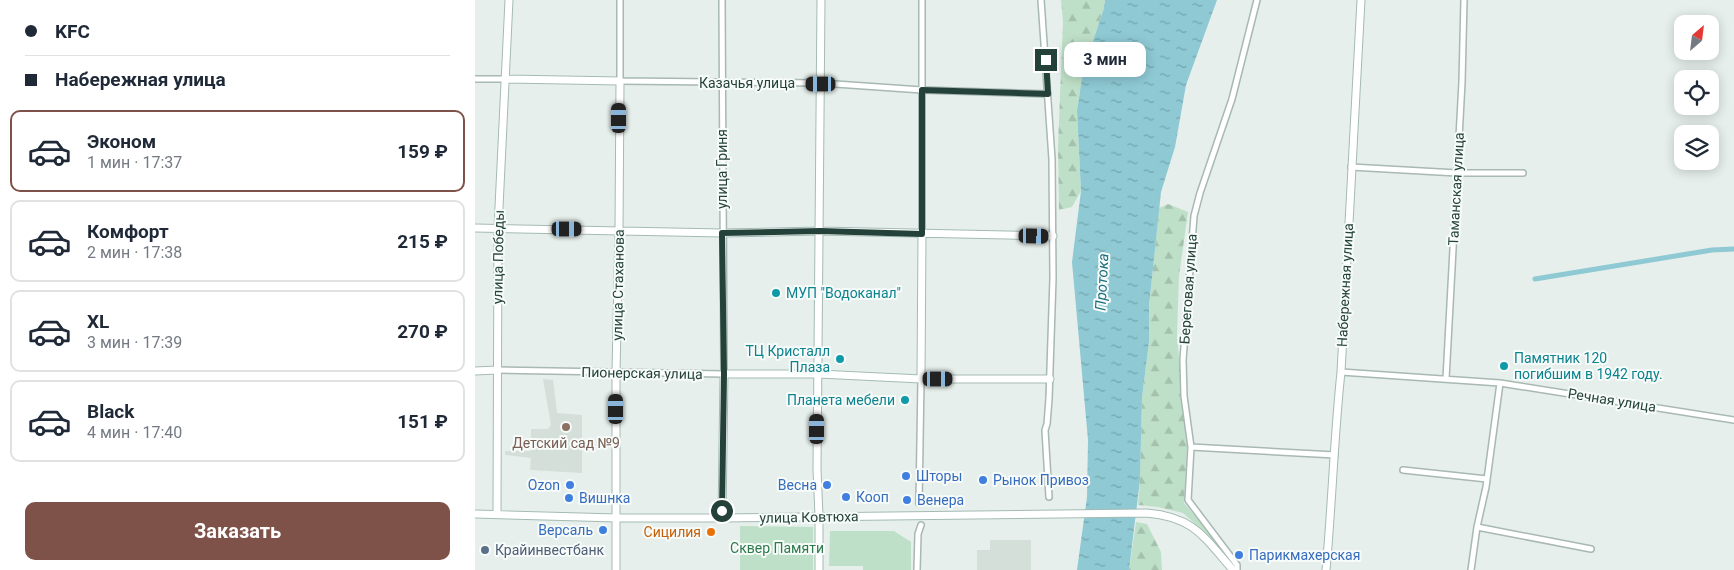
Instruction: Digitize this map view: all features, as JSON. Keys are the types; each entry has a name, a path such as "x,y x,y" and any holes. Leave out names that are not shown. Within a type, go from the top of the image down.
{"street":[{"name":"улица Победы","path":"497,514 498,228 509,0"},
{"name":"улица Стаханова","path":"616,570 620,0"},
{"name":"улица Гриня","path":"721,0 724,374 722,518"},
{"path":"819,570 817,469 821,0"},
{"path":"919,503 923,0"},
{"path":"1041,0 1052,159 1053,278 1050,379 1045,430 1049,497"},
{"name":"Береговая улица","path":"1237,570 1237,565 1188,500 1191,447 1184,396 1183,360 1194,216 1232,99 1257,0"},
{"name":"Набережная улица","path":"1326,570 1335,455 1335,421 1341,372 1361,0"},
{"name":"Таманская улица","path":"1446,379 1462,82 1464,0"},
{"name":"Казачья улица","path":"475,79 821,84 922,90 1048,94"},
{"path":"1351,167 1457,173 1523,173"},
{"path":"475,228 722,233 820,231 1053,236"},
{"name":"Пионерская улица","path":"475,371 819,374 921,379 1050,379"},
{"name":"Речная улица","path":"1341,372 1500,383 1734,420"},
{"path":"1471,570 1477,527 1487,480 1500,383"},
{"path":"1191,447 1335,455"},
{"path":"1403,470 1487,480"},
{"name":"улица Ковтюха","path":"475,514 617,518 722,518 1147,513 1166,515 1187,523 1203,536 1233,570"},
{"path":"917,570 918,534 921,525"},
{"path":"1477,527 1591,549"}],"shaded area":[{"name":"Детский сад №9","path":"543,379 553,380 557,413 582,415 582,473 530,470 531,458 505,455 505,451 531,451 531,429 548,429 551,425"},
{"path":"990,540 1031,540 1031,570 977,570 977,550 990,550"}],"green space":[{"path":"1061,0 1105,0 1083,71 1077,111 1081,191 1072,207 1059,210 1058,146 1063,21"},
{"path":"1168,204 1188,212 1179,276 1177,335 1187,447 1184,503 1214,538 1213,540 1183,513 1158,507 1138,505 1142,397 1149,342 1149,307 1159,208"},
{"path":"1136,522 1147,524 1161,552 1162,570 1129,570"},
{"name":"Сквер Памяти","path":"740,526 813,527 813,570 740,570"},
{"path":"830,531 894,531 911,542 911,570 863,570 863,566 829,566"}],"water":[{"name":"Протока","path":"1105,0 1217,0 1186,85 1175,147 1161,192 1149,306 1149,342 1142,397 1140,480 1129,570 1077,570 1087,497 1088,440 1072,262 1081,191 1077,111 1083,71"}],"waterway":[{"path":"1535,279 1712,250 1734,249"}],"place":[{"name":"МУП \"Водоканал\"","path":"776,293"},
{"name":"ТЦ Кристалл Плаза","path":"840,359"},
{"name":"Памятник 120 погибшим в 1942 году.","path":"1504,366"},
{"name":"Планета мебели","path":"905,400"},
{"name":"Детский сад №9","path":"566,427"},
{"name":"Шторы","path":"906,476"},
{"name":"Рынок Привоз","path":"983,480"},
{"name":"Ozon","path":"570,485"},
{"name":"Весна","path":"827,485"},
{"name":"Кооп","path":"846,497"},
{"name":"Вишнка","path":"569,498"},
{"name":"Венера","path":"907,500"},
{"name":"Версаль","path":"603,530"},
{"name":"Сицилия","path":"711,532"},
{"name":"Крайинвестбанк","path":"485,550"},
{"name":"Парикмахерская","path":"1239,555"}],"route":[{"path":"722,511 724,374 722,233 820,231 922,234 922,90 1048,94 1046,60"}]}
